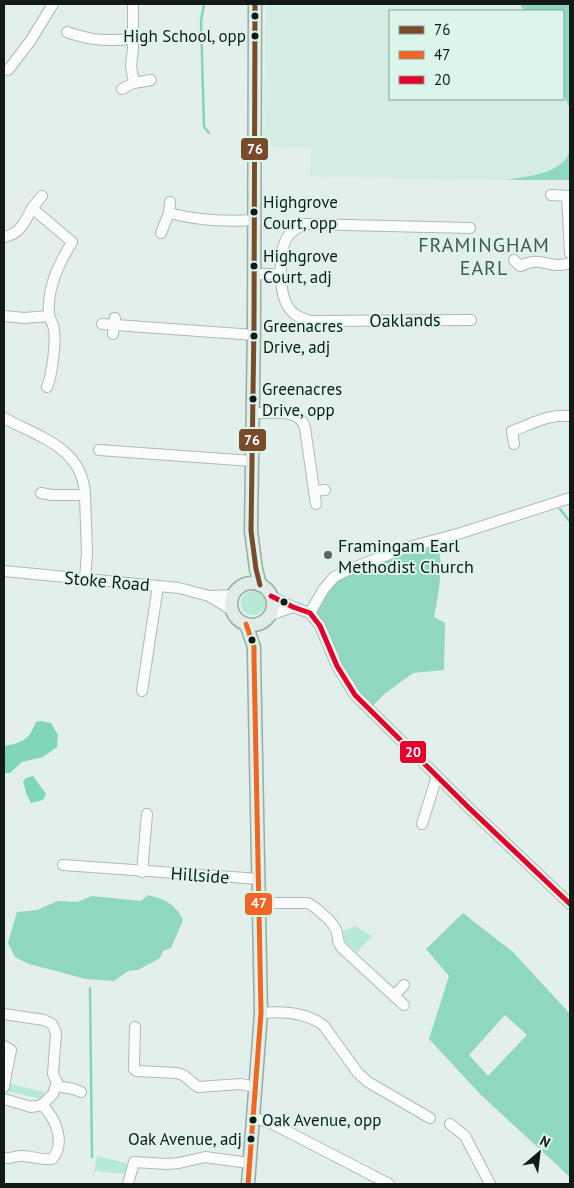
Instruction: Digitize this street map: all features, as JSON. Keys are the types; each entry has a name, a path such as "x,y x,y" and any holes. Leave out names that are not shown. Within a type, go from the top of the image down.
{"main road":[{"path":"255,4 254,335 251,531 260,585"},
{"path":"253,546 246,576 232,602 232,610 238,619 246,624 255,625 265,619"},
{"path":"237,591 254,583 267,589 271,596 273,603 254,647"},
{"path":"246,624 254,647 261,1013 248,1184"}],"street":[{"path":"8,70 31,40 52,4"},
{"path":"133,4 131,66 134,83"},
{"path":"67,32 87,39 107,41 133,39"},
{"path":"122,89 134,83 151,80"},
{"path":"551,195 568,196 570,253"},
{"path":"4,237 18,231 42,196"},
{"path":"32,208 72,242 62,258 52,282 49,316 54,330 51,376 47,387"},
{"path":"161,233 169,208 197,219 254,220"},
{"name":"Oaklands","path":"470,228 305,224 288,235 283,243 281,274 286,303 293,313 300,318 310,321 471,320"},
{"path":"518,266 531,262 557,265 570,263"},
{"path":"254,274 281,274"},
{"path":"4,316 24,318 49,316"},
{"path":"102,324 254,335"},
{"path":"253,413 293,414 303,421 306,428 316,504"},
{"path":"514,444 510,427 531,425 539,419 556,414 570,416"},
{"path":"4,418 61,448 78,466 82,476 85,495 87,553 85,579"},
{"path":"99,450 252,461"},
{"path":"314,491 325,490"},
{"path":"41,493 85,495"},
{"path":"310,613 323,590 334,577 350,569 405,548 461,533 570,498"},
{"name":"Stoke Road","path":"4,571 178,588 209,596 232,610"},
{"path":"142,691 158,586"},
{"name":"Stoke Road","path":"209,596 237,591"},
{"path":"271,596 293,608 310,613 320,626 337,666 355,695 570,904"},
{"path":"265,619 279,611 293,608"},
{"path":"422,824 437,776"},
{"path":"142,872 147,814"},
{"name":"Hillside","path":"63,865 258,879"},
{"path":"259,903 307,903 313,906 334,926 338,944 404,1005"},
{"path":"394,996 404,985"},
{"path":"261,1013 277,1011 320,1022 358,1073 368,1082 430,1118"},
{"path":"4,1014 44,1020 52,1024 56,1033 54,1074 57,1082 53,1094 42,1105 31,1107 4,1099"},
{"path":"135,1027 134,1069 137,1071 177,1073 183,1075 198,1087 241,1084 255,1087"},
{"path":"4,1046 11,1050 5,1069 4,1087"},
{"path":"56,1086 81,1092"},
{"path":"4,1158 21,1156 44,1160 52,1159 58,1153 56,1124 42,1105"},
{"path":"252,1117 270,1123 388,1184"},
{"path":"450,1124 465,1136 490,1184"},
{"path":"128,1184 134,1162 173,1164 205,1157 249,1162"}],"shaded area":[{"path":"266,4 520,4 523,10 389,10 389,100 564,100 564,95 570,109 570,180 310,176 311,148 264,146"},
{"path":"520,4 570,4 570,109 564,95 564,10 523,10"},
{"path":"570,150 570,180 506,180 543,173 552,169 560,165"},
{"path":"438,546 440,553 439,591 434,617 445,623 444,670 413,673 383,695 372,707 349,679 315,615 332,585 342,576 411,552"},
{"path":"253,591 262,594 265,603 262,612 253,615 244,612 241,603 244,594"},
{"path":"36,722 51,723 58,735 57,747 43,757 22,762 10,773 5,773 4,746 16,744 24,740 31,733"},
{"path":"33,776 46,794 43,800 31,803 23,782 26,778"},
{"path":"148,895 169,903 177,910 183,920 171,948 163,951 160,958 138,970 128,971 114,981 86,979 29,964 15,957 8,943 17,912 37,910 58,901 77,902 92,896 141,901"},
{"path":"463,913 513,952 570,1014 570,1177 481,1095 429,1039 449,976 426,949","holes":["505,1015 527,1035 488,1076 469,1055"]},
{"path":"356,926 372,936 357,952 345,942 343,931"},
{"path":"4,1082 50,1094 44,1100 4,1090"},
{"path":"97,1156 125,1163 127,1167 126,1174 94,1171"}],"waterway":[{"path":"204,4 201,21 204,127 209,133"},
{"path":"560,509 570,522"},
{"path":"90,988 92,1157"}],"transit line":[{"name":"76","path":"255,4 251,531 260,585"},
{"name":"20","path":"271,596 310,613 320,626 337,666 355,695 468,807 570,904"},
{"name":"47","path":"246,624 254,647 261,1013 248,1184"}],"place":[{"name":"High School, opp","path":"255,36"},
{"name":"Highgrove Court, opp","path":"254,212"},
{"name":"Highgrove Court, adj","path":"254,266"},
{"name":"Greenacres Drive, adj","path":"254,336"},
{"name":"Greenacres Drive, opp","path":"253,399"},
{"name":"Framingam Earl Methodist Church","path":"328,555"},
{"name":"Oak Avenue, opp","path":"253,1120"},
{"name":"Oak Avenue, adj","path":"251,1139"}],"district":[{"name":"FRAMINGHAM EARL","path":"484,256"}]}
